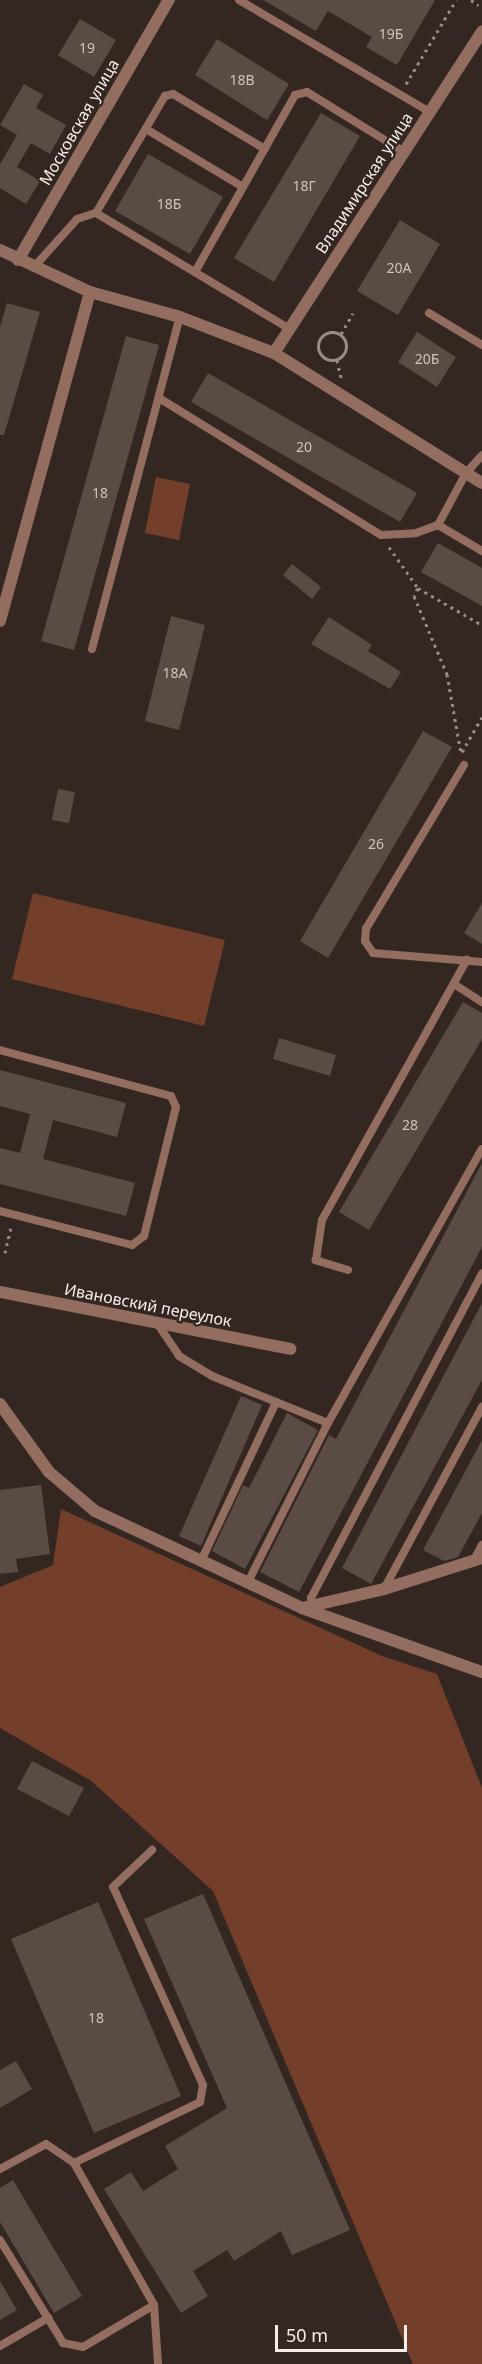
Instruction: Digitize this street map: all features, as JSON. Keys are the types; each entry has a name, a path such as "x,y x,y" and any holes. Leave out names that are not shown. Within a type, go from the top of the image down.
{"street":[{"name":"Московская улица","path":"18,260 169,0"},
{"name":"Владимирская улица","path":"274,353 482,31"},
{"path":"0,250 90,292 180,317 274,353 482,483"},
{"path":"0,621 90,292"},
{"name":"Ивановский переулок","path":"0,1292 159,1326 290,1349"},
{"path":"0,1404 49,1472 95,1511 201,1561 307,1607 482,1672"},
{"path":"307,1607 384,1589 478,1560"}],"lane":[{"path":"239,0 430,112"},
{"path":"195,272 296,95 307,92 404,152"},
{"path":"34,267 77,219 96,213 165,96 173,94 265,149"},
{"path":"146,129 243,187"},
{"path":"96,213 290,329"},
{"path":"429,312 482,345"},
{"path":"92,648 180,317"},
{"path":"159,398 381,535 416,533 438,525 466,473 482,455"},
{"path":"438,525 482,551"},
{"path":"464,765 366,929 365,941 373,953 482,962"},
{"path":"348,1270 316,1260 322,1220 467,960"},
{"path":"454,984 482,1002"},
{"path":"0,1050 171,1096 176,1107 144,1236 132,1245 0,1211"},
{"path":"248,1582 328,1423 482,1149"},
{"path":"307,1607 482,1273"},
{"path":"159,1326 179,1356 212,1376 328,1423"},
{"path":"201,1561 276,1402"},
{"path":"384,1589 482,1407"},
{"path":"478,1560 482,1545"},
{"path":"74,2163 200,2102 203,2085 112,1887 152,1850"},
{"path":"0,2169 46,2144 74,2163 154,2305 158,2364"},
{"path":"0,2240 63,2343 83,2348 154,2305"},
{"path":"0,2346 48,2318"}],"path":[{"path":"400,94 456,0"},
{"path":"471,0 478,5"},
{"path":"341,334 353,313"},
{"path":"337,360 324,358 319,341 326,333 341,334"},
{"path":"341,334 346,346 337,360 342,386"},
{"path":"381,535 418,588 482,625"},
{"path":"418,588 414,596 447,674 461,755 482,717"},
{"path":"5,1253 14,1215"}],"shaded area":[{"path":"156,477 190,484 179,540 145,533"},
{"path":"33,893 225,940 204,1026 12,979"},
{"path":"61,1509 382,1656 437,1674 482,1788 482,2364 413,2364 213,1891 90,1780 0,1728 0,1587 53,1565"}],"building":[{"path":"263,0 435,0 397,65 366,47 372,37 328,11 316,31"},
{"path":"80,19 116,40 94,77 58,55"},
{"path":"217,39 289,84 267,120 195,75"},
{"path":"24,84 43,95 36,108 66,125 50,154 31,143 17,167 40,181 26,204 0,188 0,164 17,135 0,125"},
{"path":"321,113 360,136 274,282 234,258"},
{"path":"148,154 223,197 190,254 115,211"},
{"path":"400,220 440,244 398,315 357,291"},
{"path":"7,303 40,312 4,435 0,435 0,327"},
{"path":"417,332 456,357 437,387 398,362"},
{"path":"126,336 159,345 74,650 41,641"},
{"path":"208,373 417,493 400,522 191,402"},
{"path":"438,543 482,568 482,606 421,572"},
{"path":"292,564 321,587 312,599 283,575"},
{"path":"171,616 205,625 179,730 145,721"},
{"path":"329,617 372,645 368,651 401,672 390,689 311,644"},
{"path":"423,731 452,747 328,958 300,941"},
{"path":"58,789 75,792 69,823 52,820"},
{"path":"482,903 482,944 464,933"},
{"path":"463,1002 482,1013 482,1039 369,1230 339,1212"},
{"path":"279,1038 336,1055 330,1076 273,1059"},
{"path":"0,1070 126,1103 117,1137 53,1120 43,1159 135,1183 126,1216 0,1184 0,1148 20,1153 30,1114 0,1106"},
{"path":"482,1163 482,1247 299,1592 260,1572 329,1435 336,1439"},
{"path":"482,1303 482,1380 371,1584 342,1568"},
{"path":"241,1396 262,1405 201,1546 179,1536"},
{"path":"287,1413 318,1430 245,1569 212,1551 243,1485 249,1488"},
{"path":"482,1440 482,1513 458,1557 444,1561 423,1550"},
{"path":"41,1485 50,1554 16,1559 18,1572 0,1574 0,1490"},
{"path":"32,1761 84,1788 69,1816 17,1789"},
{"path":"203,1894 350,2230 292,2255 281,2231 234,2261 227,2250 193,2271 208,2296 181,2313 104,2189 131,2172 143,2191 178,2169 165,2146 227,2108 144,1919"},
{"path":"98,1902 181,2096 94,2133 11,1939"},
{"path":"16,2061 32,2089 0,2108 0,2070"},
{"path":"13,2180 82,2296 54,2313 0,2222 0,2188"},
{"path":"0,2281 17,2310 0,2320"}]}
